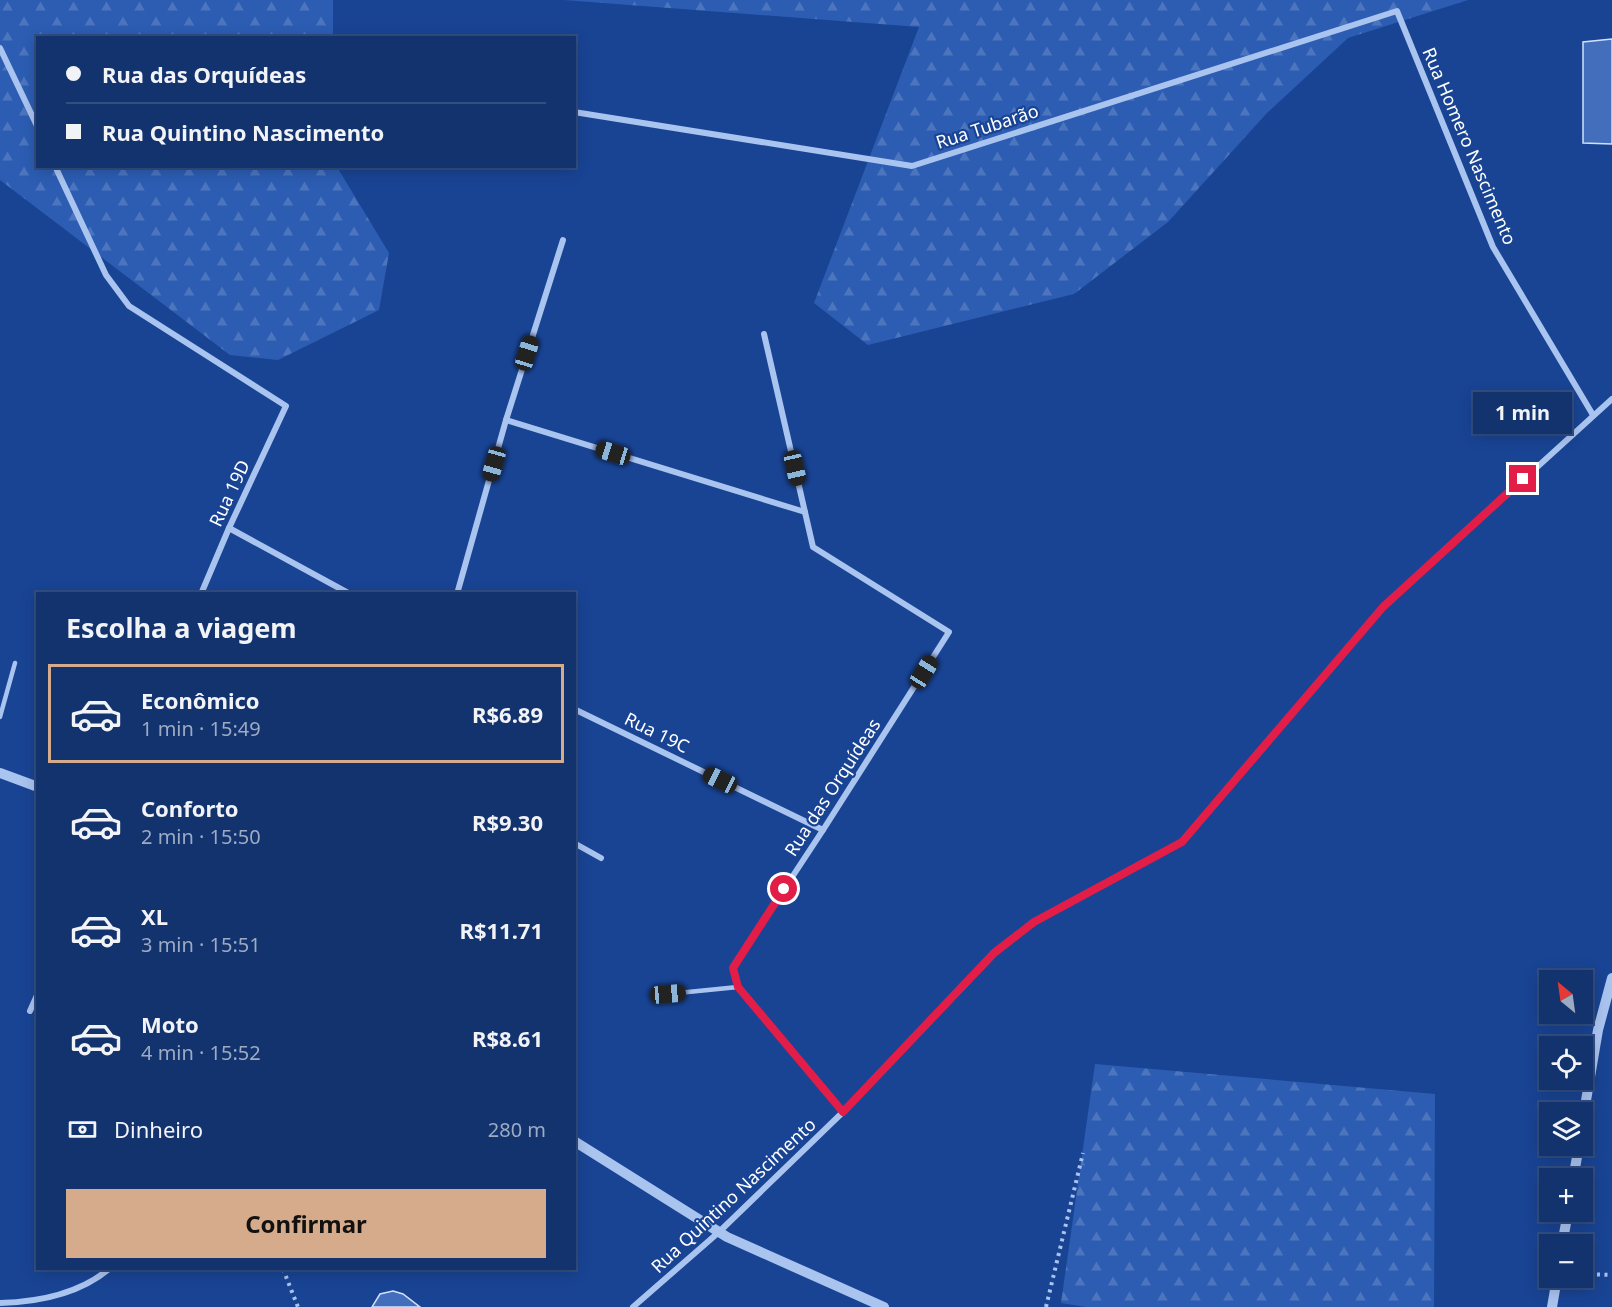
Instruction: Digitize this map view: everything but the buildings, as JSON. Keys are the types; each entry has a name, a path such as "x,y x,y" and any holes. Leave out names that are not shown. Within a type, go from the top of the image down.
{"street":[{"name":"Rua Tubarão","path":"576,112 912,166 1397,11"},
{"name":"Rua Homero Nascimento","path":"1397,11 1493,247 1593,415"},
{"path":"0,48 36,124"},
{"name":"Rua 19D","path":"56,168 106,276 129,306 286,406 202,592"},
{"path":"458,592 506,420 562,240"},
{"name":"Rua das Orquídeas","path":"738,987 733,968 949,632 813,547 764,334"},
{"name":"Rua Quintino Nascimento","path":"633,1307 719,1232 843,1112 994,953 1034,922 1182,842 1383,607 1612,399"},
{"path":"506,420 805,512"},
{"path":"229,528 346,592"},
{"name":"Rua 19C","path":"576,710 823,830"},
{"path":"0,773 36,786"},
{"path":"576,844 601,858"},
{"path":"1586,1102 1598,1030 1612,978"},
{"path":"738,987 843,1112"},
{"path":"30,1011 36,998"},
{"path":"576,1142 719,1232 884,1307"},
{"path":"0,1303 10,1305 74,1291 108,1270"},
{"path":"1552,1307 1555,1288"}],"lane":[{"path":"0,717 15,663"},
{"path":"668,994 738,987"}],"path":[{"path":"1047,1307 1083,1154"},
{"path":"283,1270 298,1307"},
{"path":"1593,1274 1612,1275"}],"green space":[{"path":"0,0 333,0 333,36 36,36 36,168 338,168 389,253 379,310 278,360 230,355 0,180"},
{"path":"564,0 1468,0 1348,38 1267,113 1168,222 1074,294 868,345 814,303 919,27"},
{"path":"1095,1064 1435,1094 1434,1307 1086,1307 1061,1303"}],"route":[{"path":"784,889 733,968 738,987 843,1112 994,953 1034,922 1182,842 1383,607 1523,479"}]}
